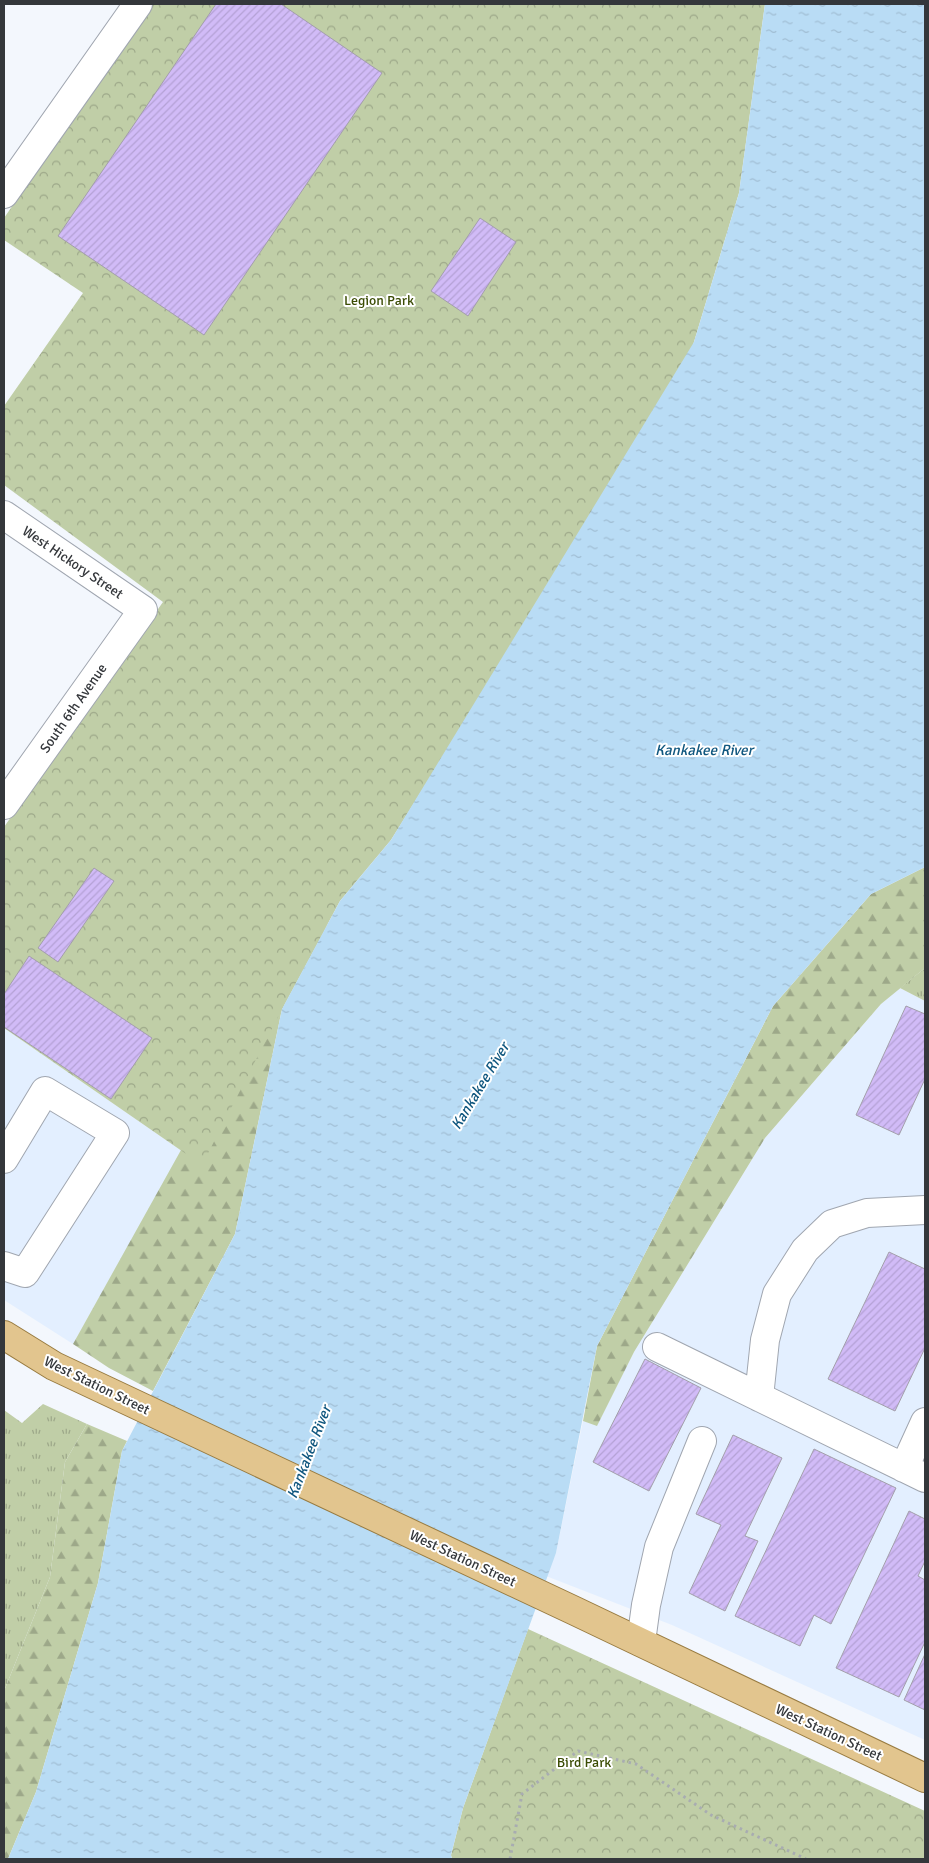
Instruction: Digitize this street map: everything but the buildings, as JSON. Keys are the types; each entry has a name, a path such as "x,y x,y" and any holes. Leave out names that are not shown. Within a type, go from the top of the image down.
{"main road":[{"name":"West Station Street","path":"4,1335 54,1366 641,1642 925,1778"}],"street":[{"path":"4,194 138,4"},
{"name":"West Hickory Street","path":"4,515 143,610"},
{"name":"South 6th Avenue","path":"4,805 143,610"},
{"path":"4,1159 45,1091 115,1133 25,1273 4,1266"},
{"path":"759,1397 765,1340 777,1294 805,1250 832,1224 867,1213 925,1210"},
{"path":"658,1347 915,1473 925,1422"},
{"path":"641,1642 646,1604 659,1547 702,1441"}],"path":[{"path":"510,1859 522,1794 578,1751 636,1764 711,1814 806,1859"}],"shaded area":[{"path":"900,988 925,1001 925,1740 672,1625 546,1576 556,1553 583,1421 597,1425 634,1352 765,1138 881,1004"},
{"path":"4,1028 182,1151 73,1344 4,1300"}],"green space":[{"name":"Legion Park","path":"152,4 765,4 739,193 687,365 391,840 340,901 202,1165 4,1028 4,827 163,602 4,485 4,406 83,293 4,240 4,218"},
{"path":"925,867 925,968 881,1004 765,1138 634,1352 597,1426 583,1421 597,1346 773,1006 871,894"},
{"path":"329,922 282,1009 235,1234 153,1391 109,1368 73,1344 181,1150"},
{"path":"925,968 925,1001 900,988"},
{"path":"43,1404 87,1424 65,1462 50,1577 4,1691 4,1410 22,1423"},
{"path":"87,1424 127,1441 122,1451 98,1583 36,1792 8,1859 4,1859 4,1691 50,1577 65,1462"},
{"name":"Bird Park","path":"528,1629 925,1811 925,1859 452,1859 451,1855 463,1808"}],"water":[{"name":"Kankakee River","path":"765,4 925,4 925,867 871,894 773,1006 597,1346 556,1553 463,1808 451,1855 452,1859 8,1859 36,1792 98,1583 122,1451 235,1234 282,1009 340,901 391,840 694,342 739,193"}]}
